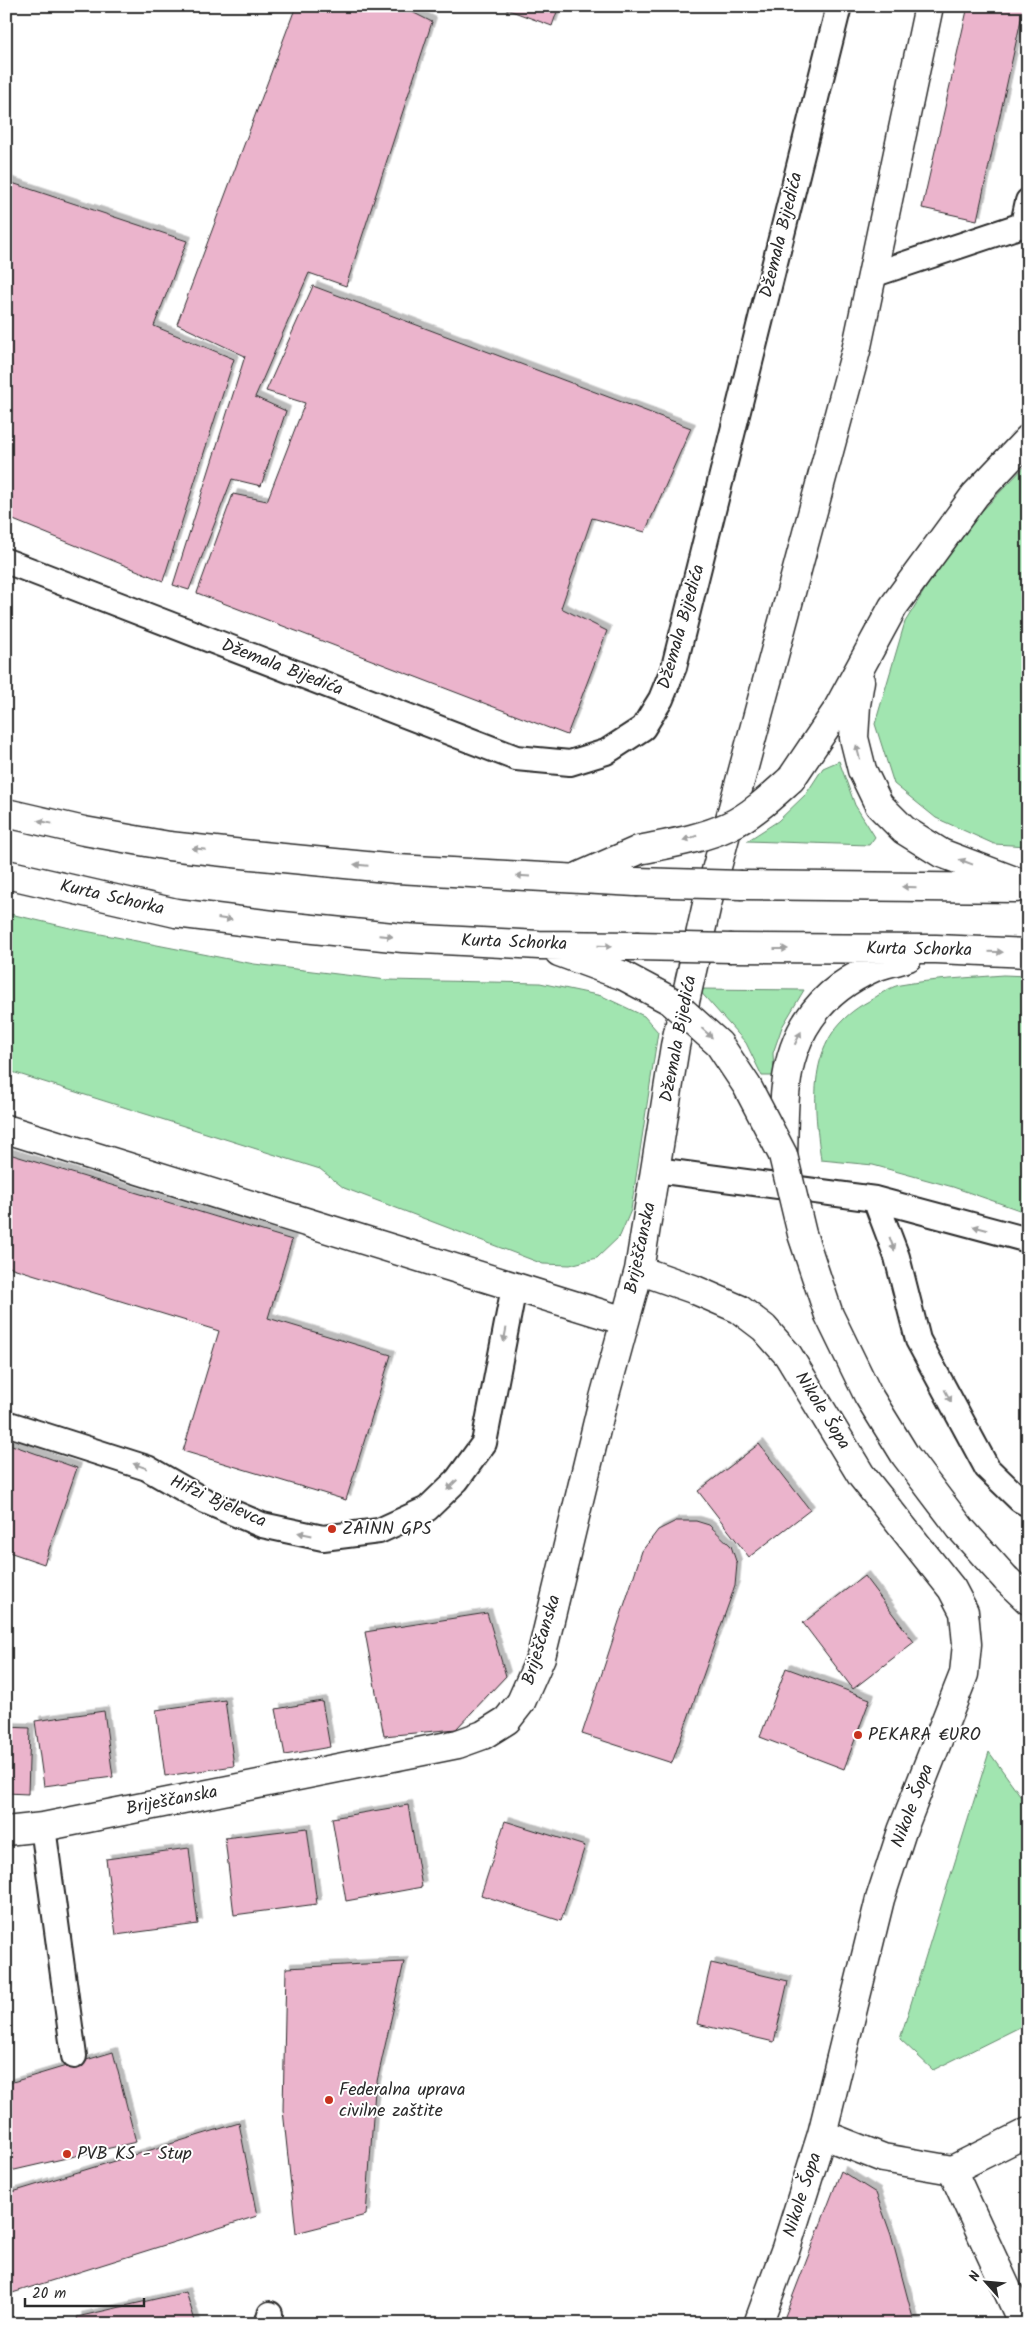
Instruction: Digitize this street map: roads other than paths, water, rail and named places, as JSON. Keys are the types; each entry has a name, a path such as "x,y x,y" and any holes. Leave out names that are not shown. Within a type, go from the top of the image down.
{"street":[{"name":"Džemala Bijedića","path":"656,1170 675,1046 707,904 856,351 929,6"},
{"path":"572,879 639,850 685,840 729,826 762,804 791,780 836,712 893,607 931,552 975,495 1028,439"},
{"path":"864,662 856,705 854,738 862,770 879,805 904,830 941,853 1028,887"},
{"path":"6,813 84,831 178,847 398,869 636,882 1028,887"},
{"name":"Kurta Schorka","path":"6,874 176,913 272,926 403,938 539,945 936,949 1028,953"},
{"path":"539,945 624,976 671,1001 719,1044 747,1086 783,1155 802,1234 828,1315 868,1395 911,1462 961,1529 1006,1579 1028,1600"},
{"path":"783,1155 786,1085 794,1047 809,1017 832,992 875,967 936,949"},
{"path":"6,1129 625,1321"},
{"name":"Briješčanska","path":"6,1831 43,1827 458,1744 483,1735 507,1720 521,1702 541,1657 601,1409 639,1270 656,1170"},
{"name":"Nikole Šopa","path":"639,1270 693,1289 739,1309 764,1328 788,1356 861,1474 937,1568 952,1589 964,1612 967,1644 964,1674 902,1831 880,1898 822,2134 786,2248 758,2324"},
{"path":"822,2134 883,2158 952,2170 1028,2132"},
{"path":"952,2170 1023,2324"}],"lane":[{"name":"Džemala Bijedića","path":"6,561 516,758 570,763 606,752 643,728 661,699 674,667 840,6"},
{"path":"872,275 1025,223 1028,201"},
{"path":"656,1170 875,1199 1028,1240"},
{"path":"875,1199 897,1257 918,1340 987,1468 1020,1500 1028,1504"},
{"name":"Hifzi Bjelevca","path":"6,1423 147,1468 203,1500 262,1525 323,1538 379,1531 427,1509 458,1480 484,1443 514,1288"},
{"path":"43,1827 74,2056"}],"place":[{"name":"ZAINN GPS","path":"332,1529"},
{"name":"PEKARA €URO","path":"858,1735"},
{"name":"Federalna uprava civilne zaštite","path":"329,2100"},
{"name":"PVB KS - Stup","path":"67,2154"}]}
